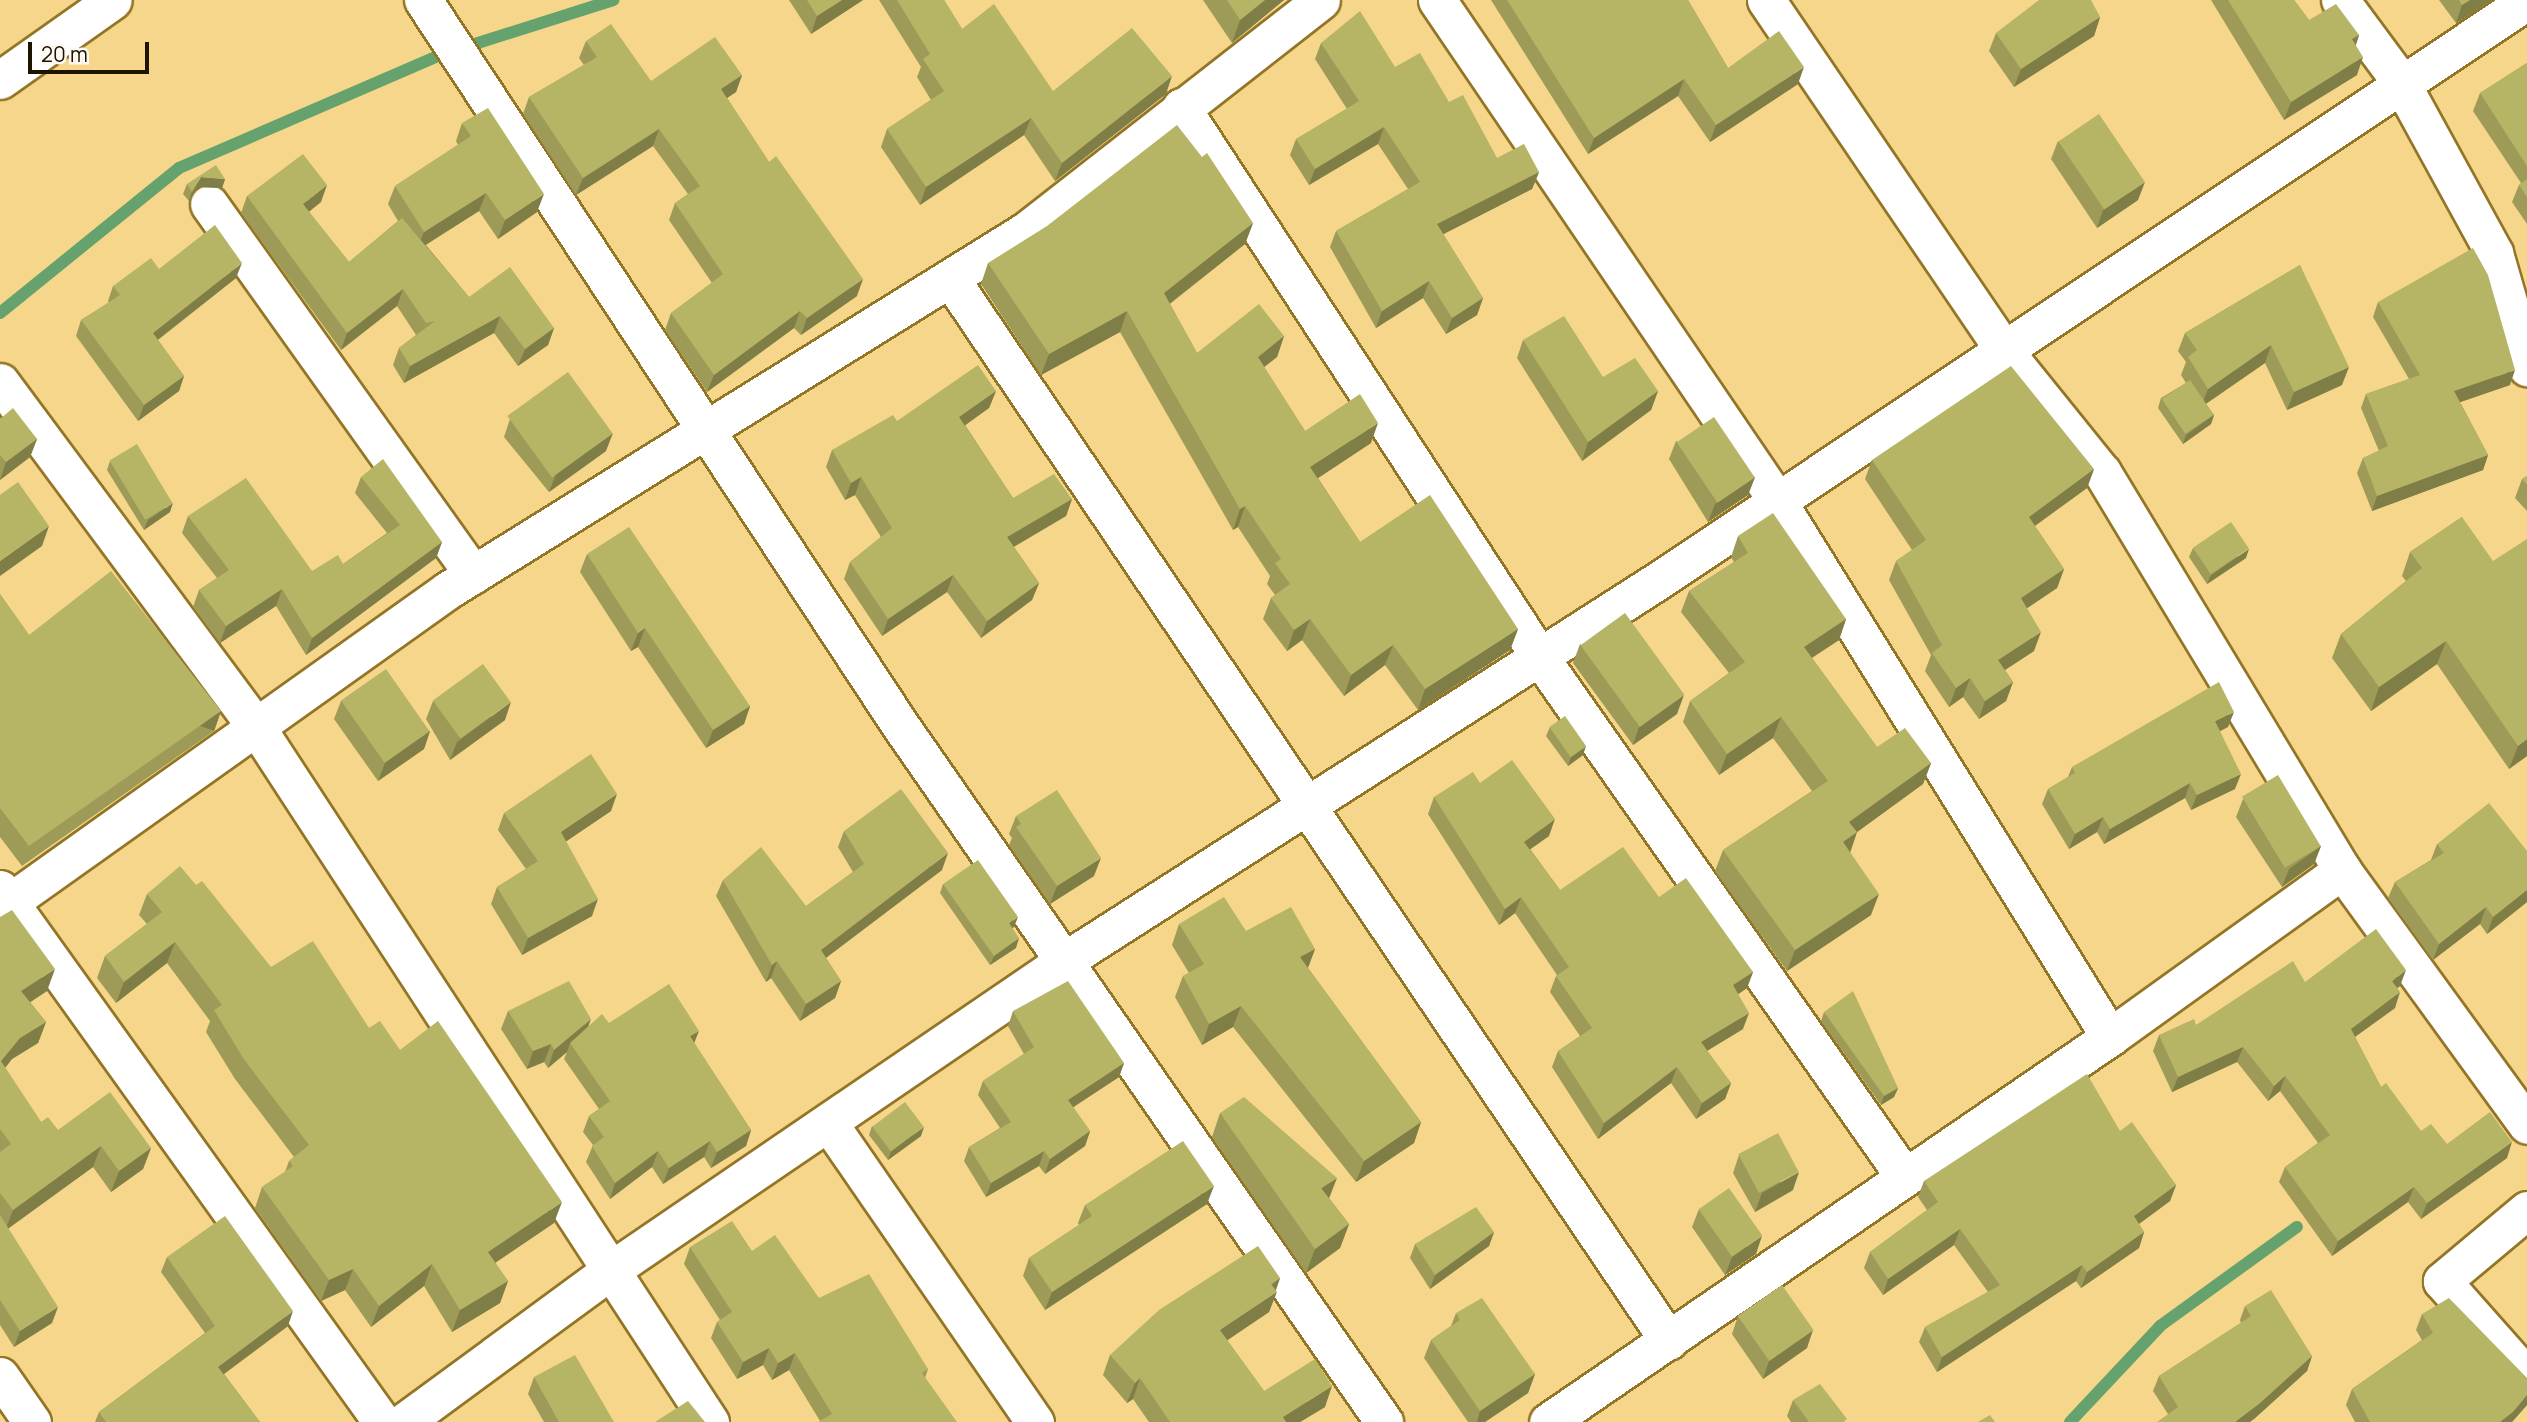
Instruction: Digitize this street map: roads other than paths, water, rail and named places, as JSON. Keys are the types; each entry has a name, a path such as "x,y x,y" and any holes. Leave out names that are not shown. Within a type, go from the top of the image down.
{"street":[{"path":"0,79 113,0"},
{"path":"424,0 702,428 1064,961 1384,1422"},
{"path":"382,1422 3,900 257,728 472,574 702,428 1027,230 1321,0"},
{"path":"1437,0 1778,502 2110,1037"},
{"path":"1766,0 2005,352 2102,472 2342,870 2527,1125"},
{"path":"2340,0 2400,81 2494,253 2527,367"},
{"path":"404,1422 608,1272 830,1125 1064,961 1309,801 1778,502 2005,352 2400,81 2527,1"},
{"path":"1181,107 1539,656 1904,1176"},
{"path":"209,204 472,574"},
{"path":"950,278 1309,801 1669,1341"},
{"path":"0,382 257,728 608,1272 710,1422"},
{"path":"1548,1422 2110,1037 2342,870"},
{"path":"830,1125 1035,1422"},
{"path":"2527,1210 2442,1281 2527,1377"},
{"path":"0,1376 32,1422"}],"waterway":[{"path":"0,313 179,168 440,55 613,0"},
{"path":"2070,1422 2160,1326 2297,1227"}]}
